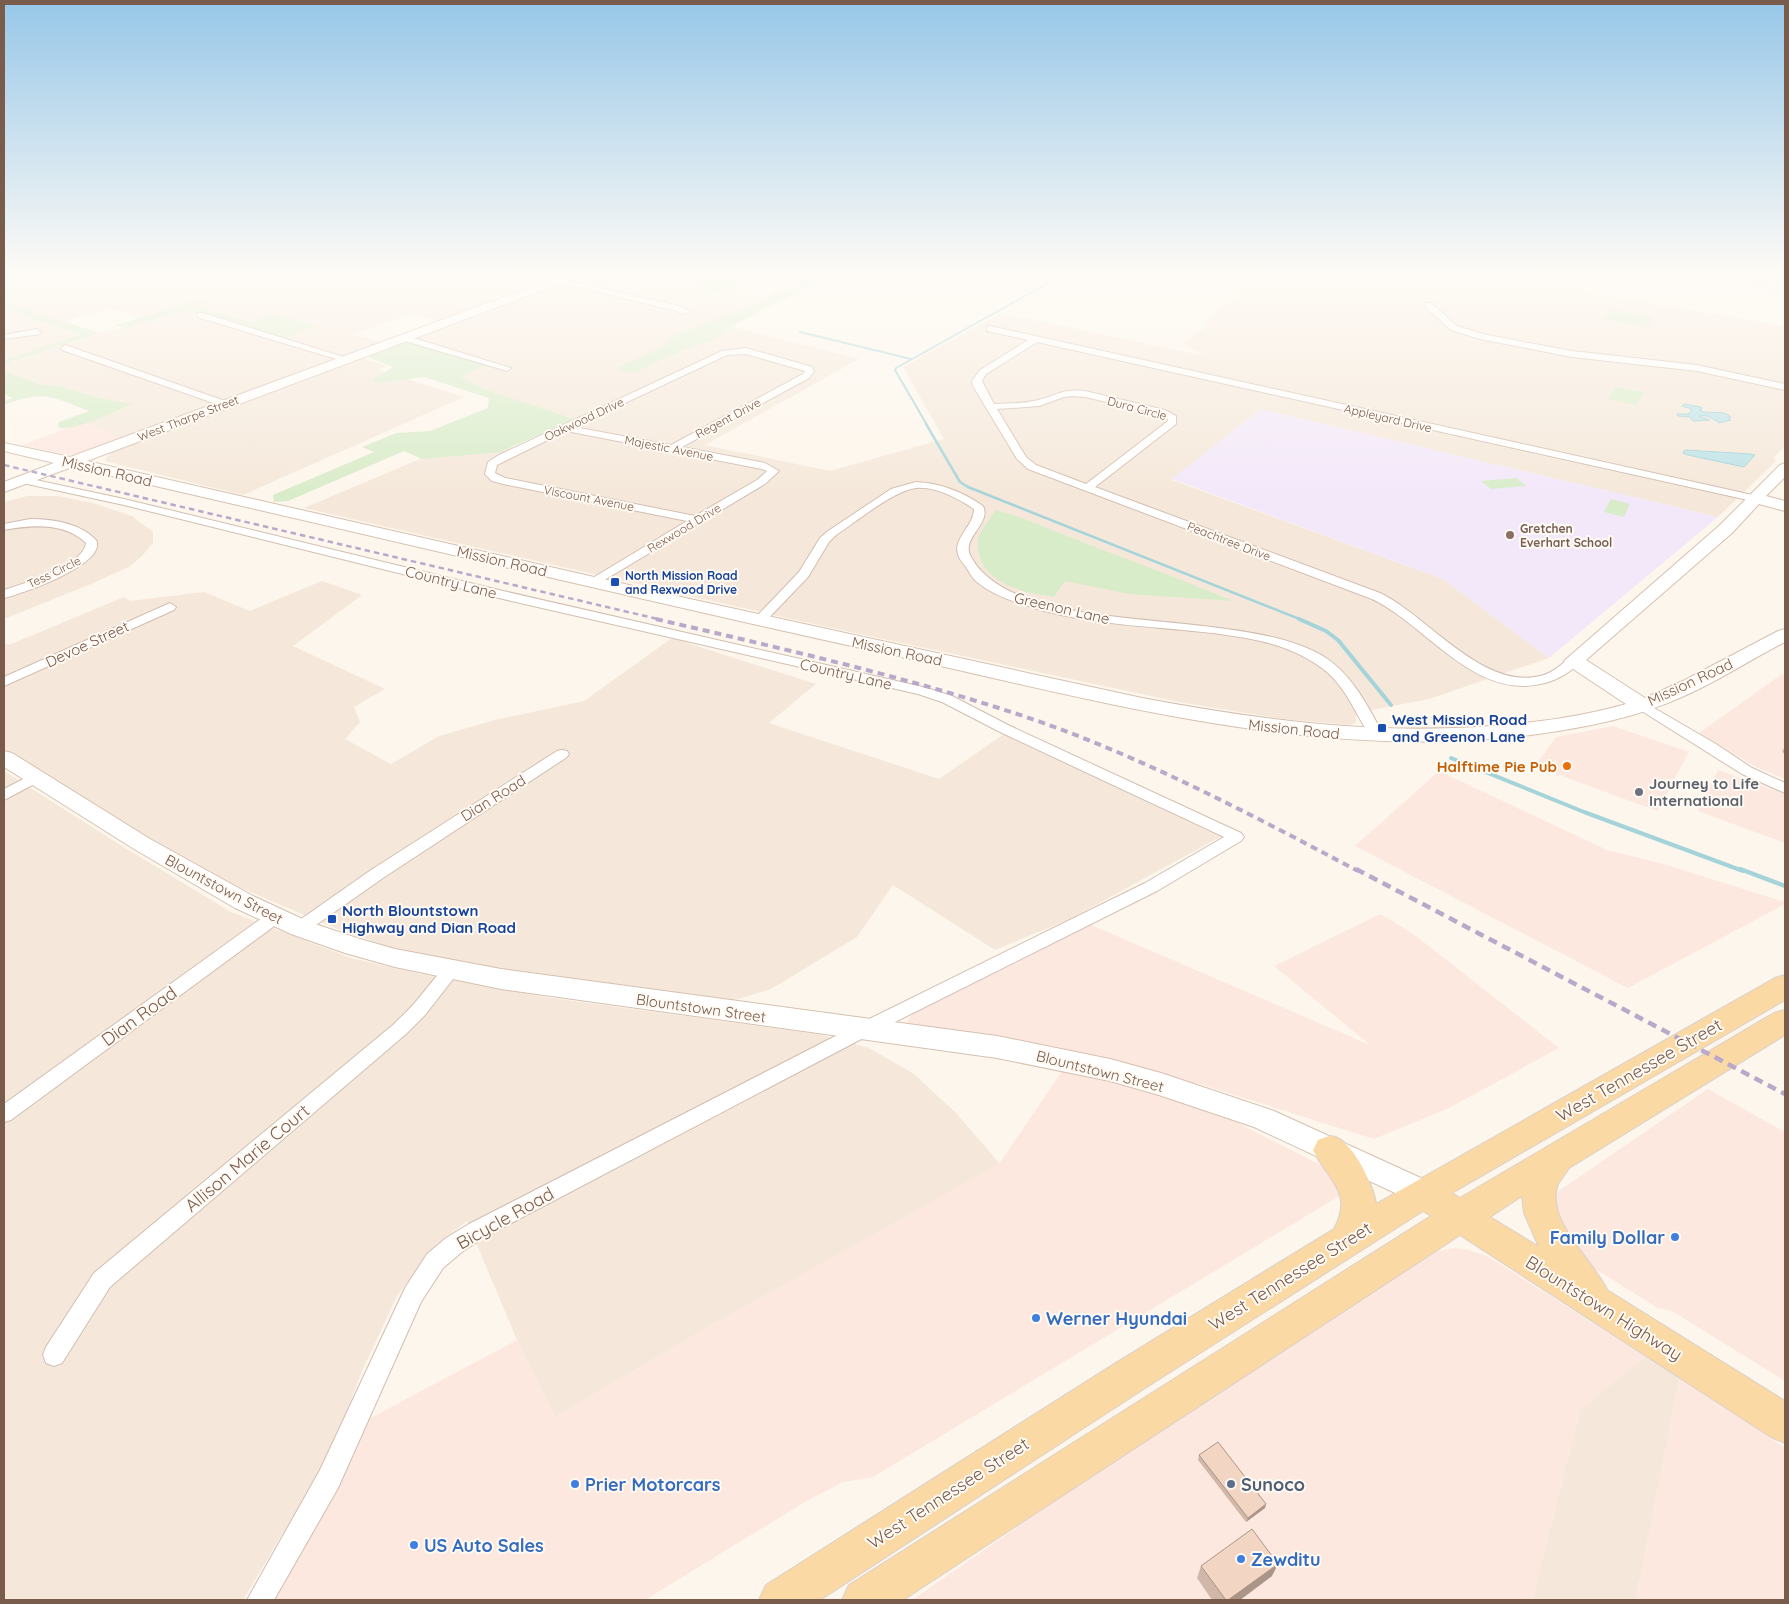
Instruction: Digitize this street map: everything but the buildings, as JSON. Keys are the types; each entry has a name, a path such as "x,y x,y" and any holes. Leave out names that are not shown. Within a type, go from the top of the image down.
{"main road":[{"name":"West Tharpe Street","path":"22,480 377,348"},
{"name":"Mission Road","path":"4,448 759,621 1218,720 1298,731 1377,736 1459,736 1516,731 1600,717 1642,705 1677,691 1785,636"},
{"path":"1642,705 1574,660 1726,529 1758,499 1785,468"},
{"path":"4,486 22,480"},
{"name":"Appleyard Drive","path":"1758,499 1785,506"},
{"name":"Blountstown Street","path":"4,758 155,851 244,902 300,928 354,947 451,970 682,1006 997,1047 1110,1070 1161,1084 1264,1119 1423,1193"},
{"name":"West Tennessee Street","path":"793,1597 1128,1376 1423,1193 1785,986"},
{"name":"West Tennessee Street","path":"864,1600 1459,1217 1785,1021"},
{"path":"1330,1150 1353,1178 1357,1194 1359,1212 1347,1240"},
{"path":"1557,1158 1541,1185 1540,1202 1543,1216 1556,1245 1597,1302"},
{"name":"Blountstown Highway","path":"1423,1193 1785,1423"}],"street":[{"path":"65,348 226,404"},
{"path":"309,348 346,359"},
{"path":"438,348 507,368"},
{"name":"Peachtree Drive","path":"1022,348 978,376 978,386 1026,463 1087,488 1376,596 1391,603 1469,664 1490,674 1516,681 1542,680 1560,672 1574,660"},
{"name":"Appleyard Drive","path":"1076,348 1758,499"},
{"path":"1541,348 1572,354 1698,368 1785,387"},
{"name":"Oakwood Drive","path":"490,468 492,464 503,457 720,355 736,351 746,351 801,365 810,371"},
{"name":"Regent Drive","path":"671,449 806,376 810,371"},
{"name":"Dura Circle","path":"991,407 1039,403 1062,394 1078,393 1162,412 1173,418 1173,422 1167,428 1087,488"},
{"name":"Majestic Avenue","path":"563,428 765,466 774,471"},
{"name":"Viscount Avenue","path":"490,468 492,476 503,481 697,520"},
{"name":"Rexwood Drive","path":"592,582 761,482 774,471"},
{"name":"Country Lane","path":"22,480 133,504 503,595 947,698 1005,729 1236,837 1151,887 863,1030"},
{"name":"Greenon Lane","path":"759,621 804,574 818,548 832,533 895,491 916,485 932,486 968,500 979,508 980,514 963,545 963,554 968,566 986,585 1013,598 1058,610 1145,625 1248,634 1286,645 1320,661 1334,671 1355,696 1377,736"},
{"name":"Tess Circle","path":"4,527 36,522 58,524 84,535 92,542 92,547 85,557 68,568 4,594"},
{"name":"Devoe Street","path":"4,682 170,607"},
{"path":"1642,705 1712,747 1747,771 1785,788"},
{"name":"Dian Road","path":"300,928 377,874 562,754"},
{"path":"4,795 36,778"},
{"name":"Dian Road","path":"4,1114 275,917"},
{"name":"Allison Marie Court","path":"54,1355 102,1280 400,1029 419,1010 451,970"},
{"name":"Bicycle Road","path":"260,1600 329,1479 413,1295 435,1261 454,1245 476,1231 863,1030"}],"shaded area":[{"path":"4,348 42,348 4,360"},
{"path":"53,348 366,348 123,439 83,422 130,404 99,398 60,386 42,385 4,371 4,364"},
{"path":"430,348 815,348 859,359 705,445 830,471 944,439 903,367 938,348 1166,348 1205,356 1191,348 1785,348 1785,446 1773,458 1776,461 1718,517 1261,409 1172,480 1443,579 1549,658 1429,699 1356,713 1356,722 1351,725 1283,719 1179,702 813,624 304,508 415,461 485,441 514,448 576,419 446,379 483,363"},
{"path":"358,357 387,366 378,370 464,397 243,495 105,461 115,449"},
{"name":"Gretchen Everhart School","path":"1261,409 1718,517 1549,658 1443,579 1172,479"},
{"path":"83,422 123,439 93,450 67,455 22,445"},
{"path":"27,496 57,496 93,503 132,516 153,532 153,543 129,567 4,619 4,502"},
{"path":"322,581 362,595 293,646 385,689 354,707 360,722 345,739 391,764 439,736 495,720 584,701 672,638 816,684 769,723 939,779 1004,734 1220,837 1070,919 995,950 893,885 857,937 771,989 725,1003 513,972 393,948 335,928 220,879 158,845 4,749 4,643 9,645 124,597 130,601 204,592 250,611"},
{"path":"1782,674 1785,675 1785,779 1756,767 1699,733"},
{"path":"1613,726 1689,752 1657,811 1535,766 1556,737"},
{"path":"1718,770 1785,794 1785,843 1698,811"},
{"path":"4,771 231,912 351,958 421,974 551,998 818,1034 869,1048 914,1074 956,1113 1000,1164 705,1329 555,1417 517,1340 467,1221 436,1245 397,1296 362,1371 343,1422 316,1478 243,1600 4,1600"},
{"path":"1439,771 1607,850 1660,863 1785,902 1785,904 1628,988 1355,846"},
{"path":"1380,914 1412,933 1559,1048 1449,1108 1374,1139 1206,1086 1105,1060 905,1026 915,1009 1091,925 1370,1045 1274,966"},
{"path":"1064,1068 1124,1082 1228,1118 1336,1173 1347,1196 1336,1198 873,1477 843,1482 805,1502 645,1600 270,1600 302,1550 365,1421 517,1340 555,1417 705,1329 999,1164"},
{"name":"Family Dollar","path":"1708,1089 1785,1132 1785,1381 1672,1311 1658,1308 1587,1264 1559,1227 1553,1198 1557,1192"},
{"path":"1455,1248 1469,1250 1489,1257 1645,1356 1580,1410 1532,1600 912,1600 1268,1353 1358,1302 1431,1252"},
{"path":"1645,1356 1680,1376 1636,1600 1532,1600 1580,1410"},
{"path":"1680,1376 1785,1448 1785,1600 1636,1600"}],"green space":[{"path":"41,348 53,348 4,364 4,360"},
{"path":"392,348 428,348 487,364 460,377 486,390 575,419 500,452 422,459 404,451 288,501 274,502 273,495 374,452 362,447 396,433 430,431 488,408 489,398 424,377 377,383 372,380 393,367 368,357"},
{"path":"661,348 690,348 635,372 619,371 618,367"},
{"path":"4,371 42,385 60,386 99,398 132,404 84,424 74,427 58,427 59,422 89,411 56,399 38,396 4,405 4,401 13,398 4,394"},
{"path":"1615,387 1644,392 1636,405 1608,399"},
{"path":"1516,478 1526,486 1491,489 1481,481"},
{"path":"1611,499 1630,504 1624,517 1604,512"},
{"path":"996,510 1036,523 1233,601 1129,594 1065,581 1054,597 1015,588 1003,583 992,575 984,566 979,554 979,536"}],"water":[{"path":"1684,404 1701,407 1702,409 1699,410 1703,412 1727,414 1731,417 1728,418 1731,420 1719,423 1712,418 1704,416 1699,416 1710,420 1693,421 1690,417 1678,416 1677,414 1689,414 1692,409 1682,406"},
{"path":"1685,450 1755,455 1744,467 1688,455 1683,453"}],"waterway":[{"path":"865,348 911,359"},
{"path":"927,425 895,370 932,348"},
{"path":"926,424 960,482 968,487 1302,620"},
{"path":"1299,619 1326,631 1338,640 1391,705"},
{"path":"1451,758 1584,812 1743,871"},
{"path":"1740,869 1785,886"}],"railway":[{"path":"4,465 662,620"},
{"path":"656,619 879,673 967,698 1056,728 1101,745 1188,784 1358,871"},
{"path":"1356,869 1785,1094"}],"place":[{"name":"Gretchen Everhart School","path":"1510,535"},
{"name":"North Mission Road and Rexwood Drive","path":"615,582"},
{"name":"West Mission Road and Greenon Lane","path":"1382,728"},
{"name":"Halftime Pie Pub","path":"1567,766"},
{"name":"Journey to Life International","path":"1639,792"},
{"name":"North Blountstown Highway and Dian Road","path":"332,919"},
{"name":"Family Dollar","path":"1675,1237"},
{"name":"Werner Hyundai","path":"1036,1318"},
{"name":"Prier Motorcars","path":"575,1484"},
{"name":"Sunoco","path":"1231,1484"},
{"name":"US Auto Sales","path":"414,1545"},
{"name":"Zewditu","path":"1241,1559"}]}
